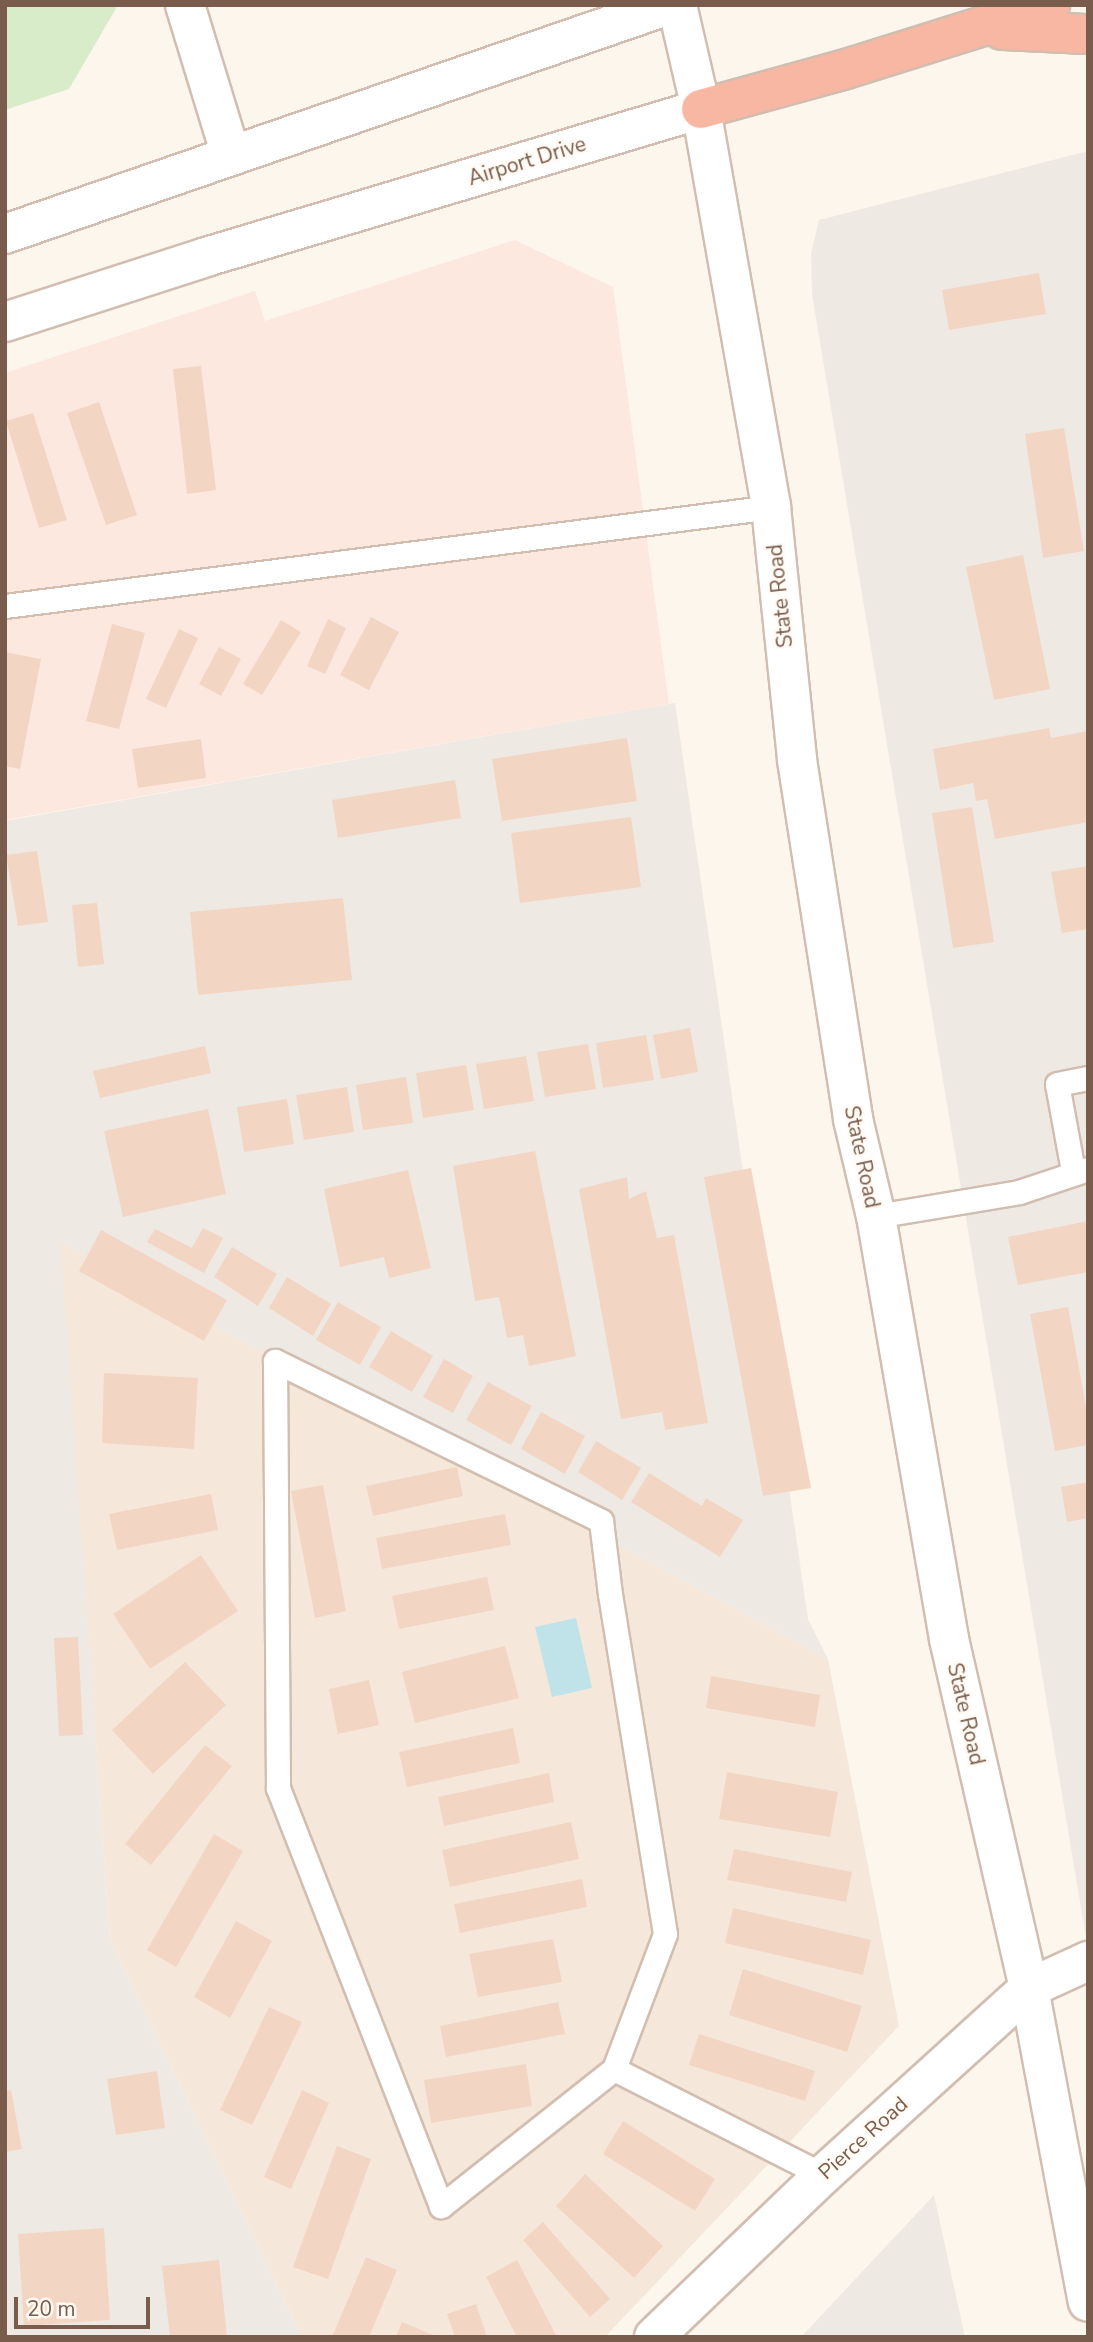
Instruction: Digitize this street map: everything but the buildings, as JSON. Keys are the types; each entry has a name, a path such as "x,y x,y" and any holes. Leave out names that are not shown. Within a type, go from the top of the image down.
{"highway":[{"name":"Airport Drive","path":"701,109 979,29 1050,5"},
{"path":"979,29 1088,34"}],"street":[{"path":"185,5 231,155"},
{"path":"5,234 668,5"},
{"name":"State Road","path":"677,5 701,109 771,507 797,760 853,1119 876,1216 949,1639 1028,1988 1088,2302"},
{"name":"Airport Drive","path":"5,322 206,257 701,109"},
{"name":"Pierce Road","path":"654,2337 823,2175 1028,1988 1088,1961"}],"lane":[{"path":"5,606 771,507"},
{"path":"876,1216 1019,1192 1081,1170 1057,1084 1088,1078"},
{"path":"275,1361 601,1521 665,1934 614,2069 441,2206 278,1788 275,1361"},
{"path":"614,2069 823,2175"}],"shaded area":[{"path":"1088,151 1088,1950 812,294 811,253 819,220"},
{"path":"515,240 613,287 669,704 5,820 5,373 255,291 265,321"},
{"path":"675,703 808,1619 828,1659 61,1243 110,1939 302,2337 5,2337 5,821"},
{"path":"60,1242 828,1659 899,2026 605,2337 302,2337 110,1939"},
{"path":"934,2195 965,2337 801,2337"}],"green space":[{"path":"5,5 118,5 69,89 5,110"}],"water":[{"path":"576,1618 592,1688 552,1697 535,1627"}]}
